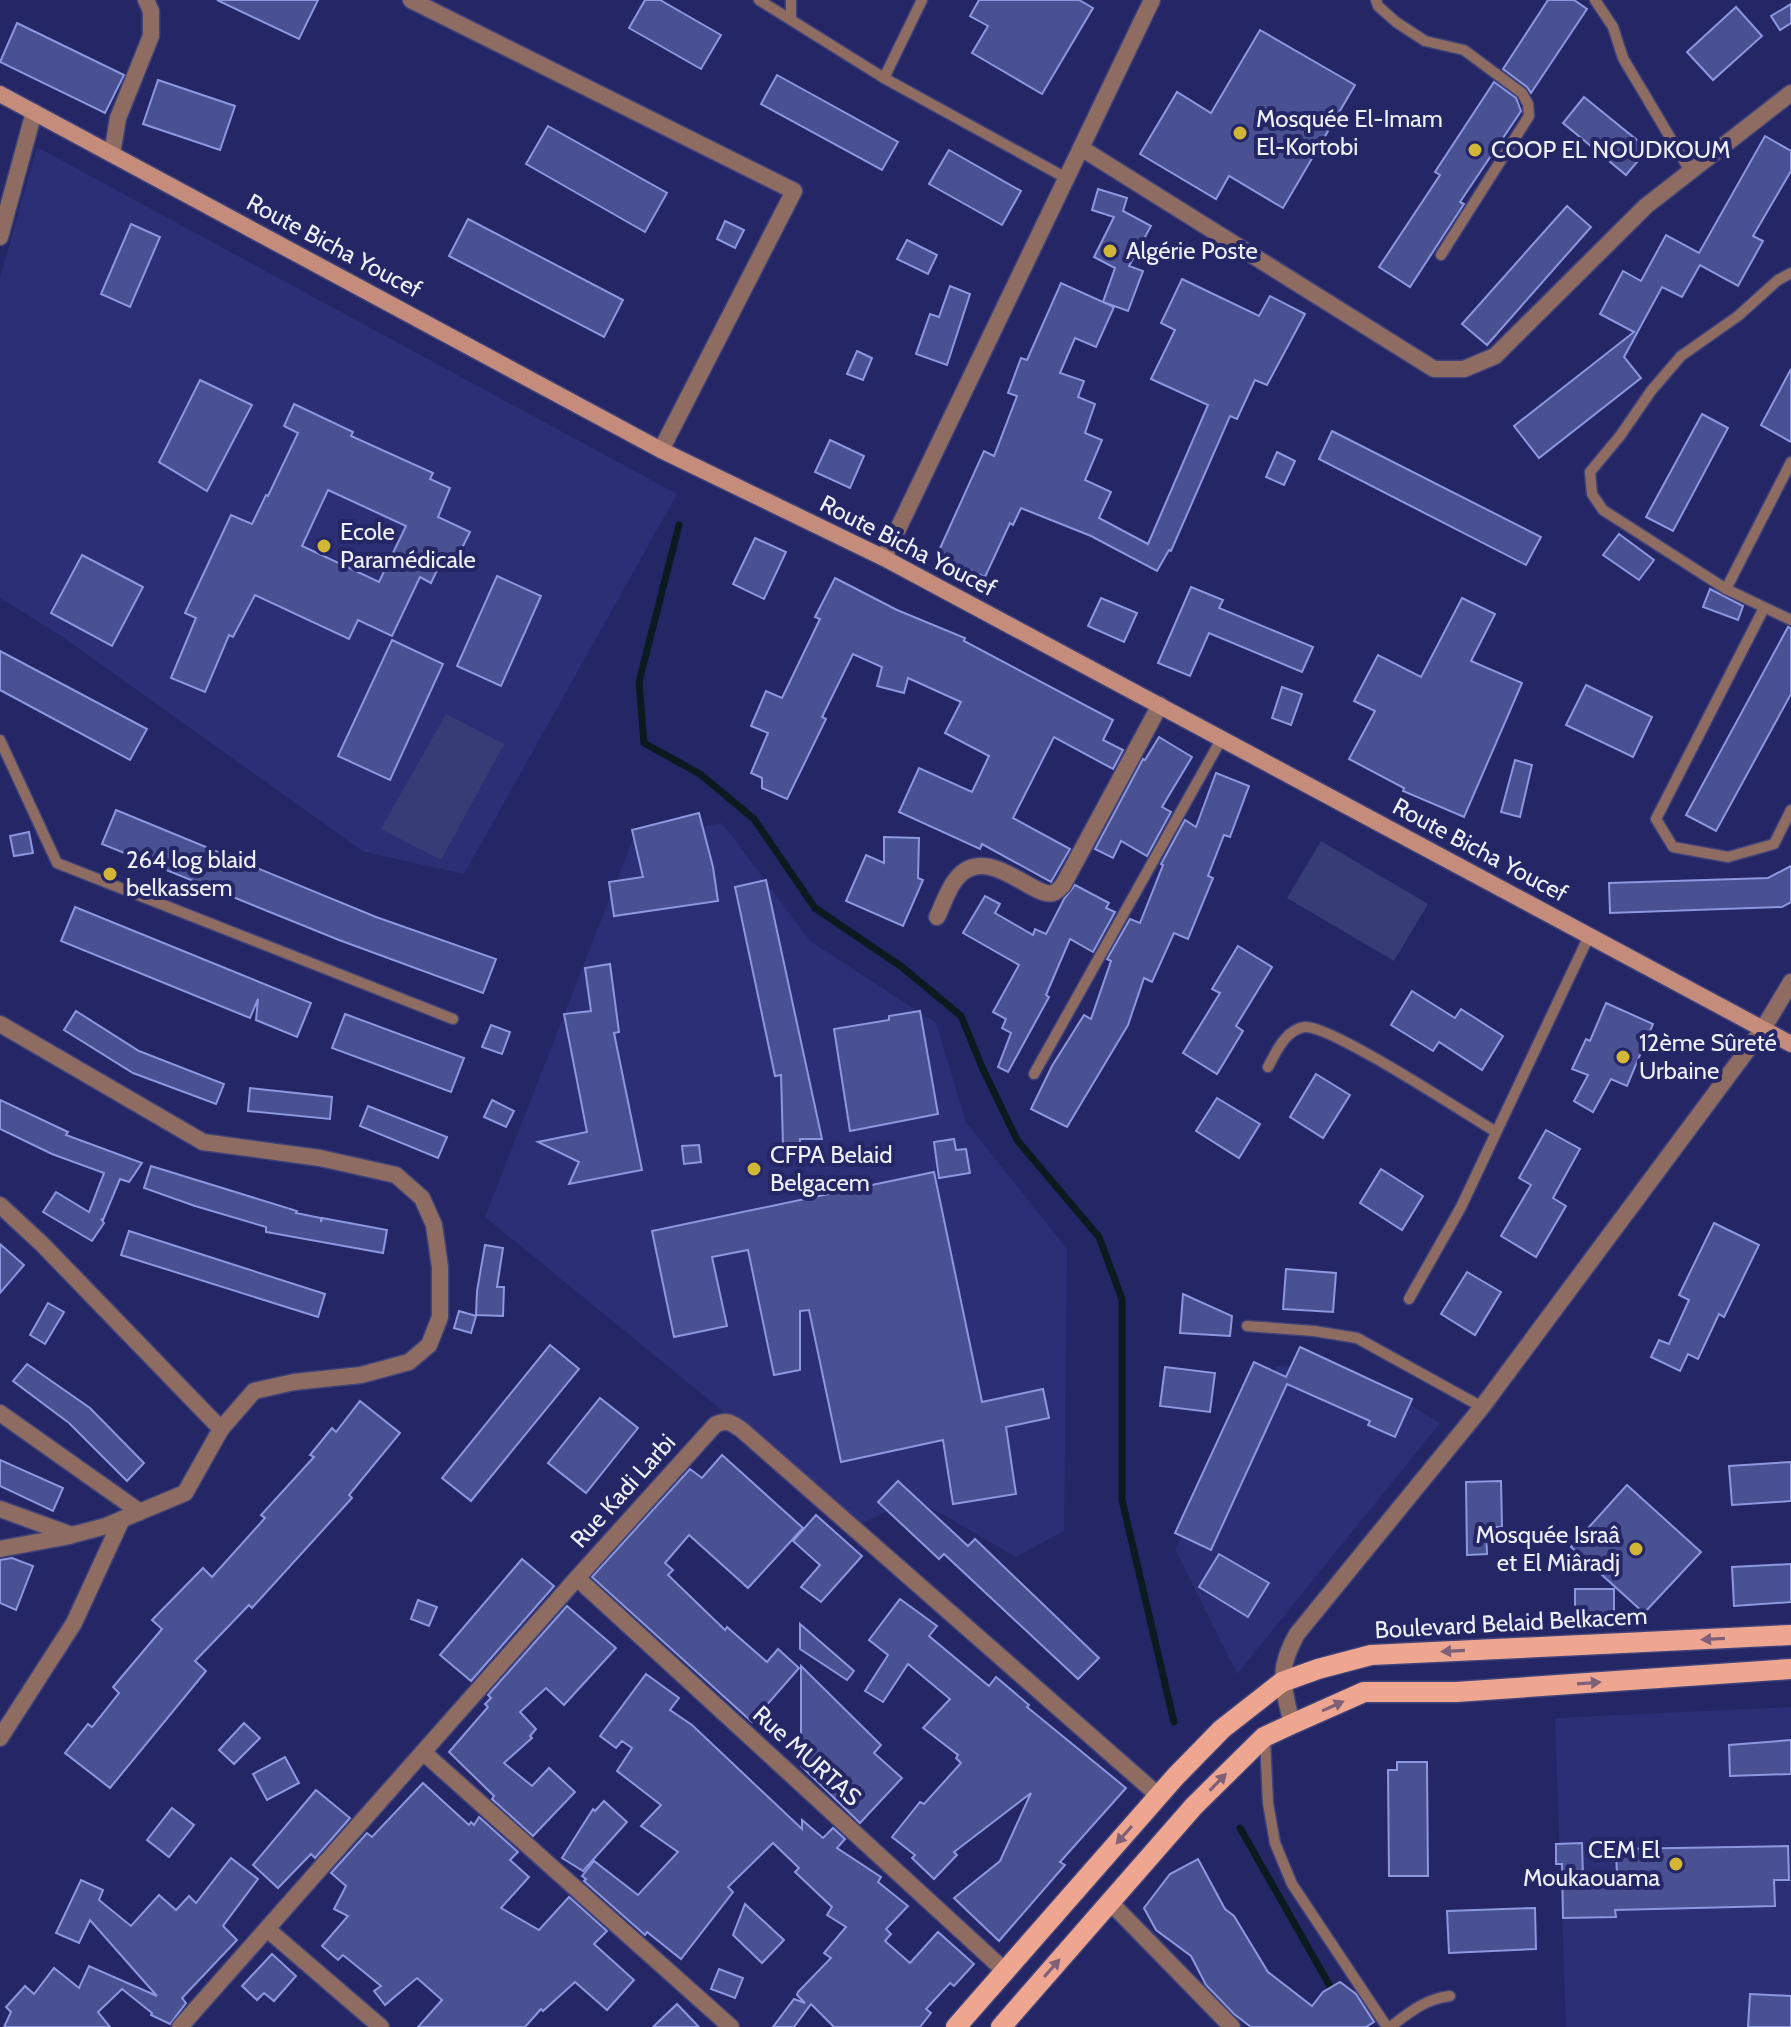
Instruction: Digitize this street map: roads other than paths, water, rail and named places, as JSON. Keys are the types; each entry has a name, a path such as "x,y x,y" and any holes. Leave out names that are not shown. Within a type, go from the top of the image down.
{"main road":[{"name":"Route Bicha Youcef","path":"0,94 661,450 884,558 1791,1044"},
{"name":"Boulevard Belaid Belkacem","path":"956,2027 1176,1776 1222,1729 1282,1682 1371,1655 1791,1635"},
{"path":"1001,2027 1194,1806 1264,1737 1292,1724 1364,1692 1456,1692 1791,1669"}],"street":[{"path":"112,154 118,118 151,36 151,11 146,0"},
{"path":"411,0 794,191 661,450"},
{"path":"884,558 1152,0"},
{"path":"1081,148 1434,369 1464,369 1495,356 1646,206 1791,93"},
{"path":"0,237 34,112"},
{"path":"937,917 957,877 979,866 1000,870 1042,893 1053,893 1063,885 1160,705"},
{"path":"1292,1724 1282,1682 1285,1656 1297,1634 1482,1407 1763,1029 1791,982"},
{"path":"0,1024 203,1142 320,1158 396,1175 422,1198 434,1225 440,1267 440,1317 429,1345 409,1362 361,1375 294,1382 254,1391 221,1429 185,1493 122,1519 72,1535 0,1549"},
{"path":"0,1205 42,1244 221,1429"},
{"path":"0,1413 140,1512"},
{"name":"Rue Kadi Larbi","path":"180,2027 577,1578 715,1425 724,1421 732,1423 1159,1796"},
{"path":"0,1509 72,1535"},
{"path":"0,1738 74,1623 122,1519"},
{"name":"Rue MURTAS","path":"577,1578 1005,1971"},
{"path":"423,1752 731,2027"},
{"path":"1110,1902 1232,2027"},
{"path":"267,1929 381,2027"}],"lane":[{"path":"759,0 884,78 1066,178"},
{"path":"791,0 791,18"},
{"path":"884,78 922,0"},
{"path":"1376,0 1378,6 1396,22 1425,41 1464,50 1522,93 1528,104 1529,116 1441,255"},
{"path":"1595,0 1613,27 1623,58 1690,171"},
{"path":"1791,273 1778,280 1738,316 1681,356 1590,472 1592,494 1603,510 1726,589 1791,620"},
{"path":"1726,589 1791,462"},
{"path":"1764,608 1656,819 1673,847 1728,857 1774,844 1791,810"},
{"path":"1034,1074 1222,738"},
{"path":"0,740 57,863 453,1019"},
{"path":"1409,1299 1461,1207 1589,936"},
{"path":"1268,1067 1287,1035 1304,1027 1326,1032 1496,1132"},
{"path":"1247,1326 1357,1338 1482,1407"},
{"path":"1264,1737 1268,1803 1275,1843 1292,1884 1389,2027 1432,1998 1450,1996"}],"waterway":[{"path":"679,525 639,682 644,743 700,774 754,819 815,908 902,967 961,1016 1017,1140 1099,1237 1122,1299 1122,1500 1174,1722"},
{"path":"1240,1828 1334,1993"}],"place":[{"name":"Mosquée El-Imam El-Kortobi","path":"1240,133"},
{"name":"COOP EL NOUDKOUM","path":"1475,150"},
{"name":"Algérie Poste","path":"1110,251"},
{"name":"Ecole Paramédicale","path":"324,546"},
{"name":"264 log blaid belkassem","path":"110,874"},
{"name":"12ème Sûreté Urbaine","path":"1623,1057"},
{"name":"CFPA Belaid Belgacem","path":"754,1169"},
{"name":"Mosquée Israâ et El Miâradj","path":"1636,1549"},
{"name":"CEM El Moukaouama","path":"1676,1864"}]}
